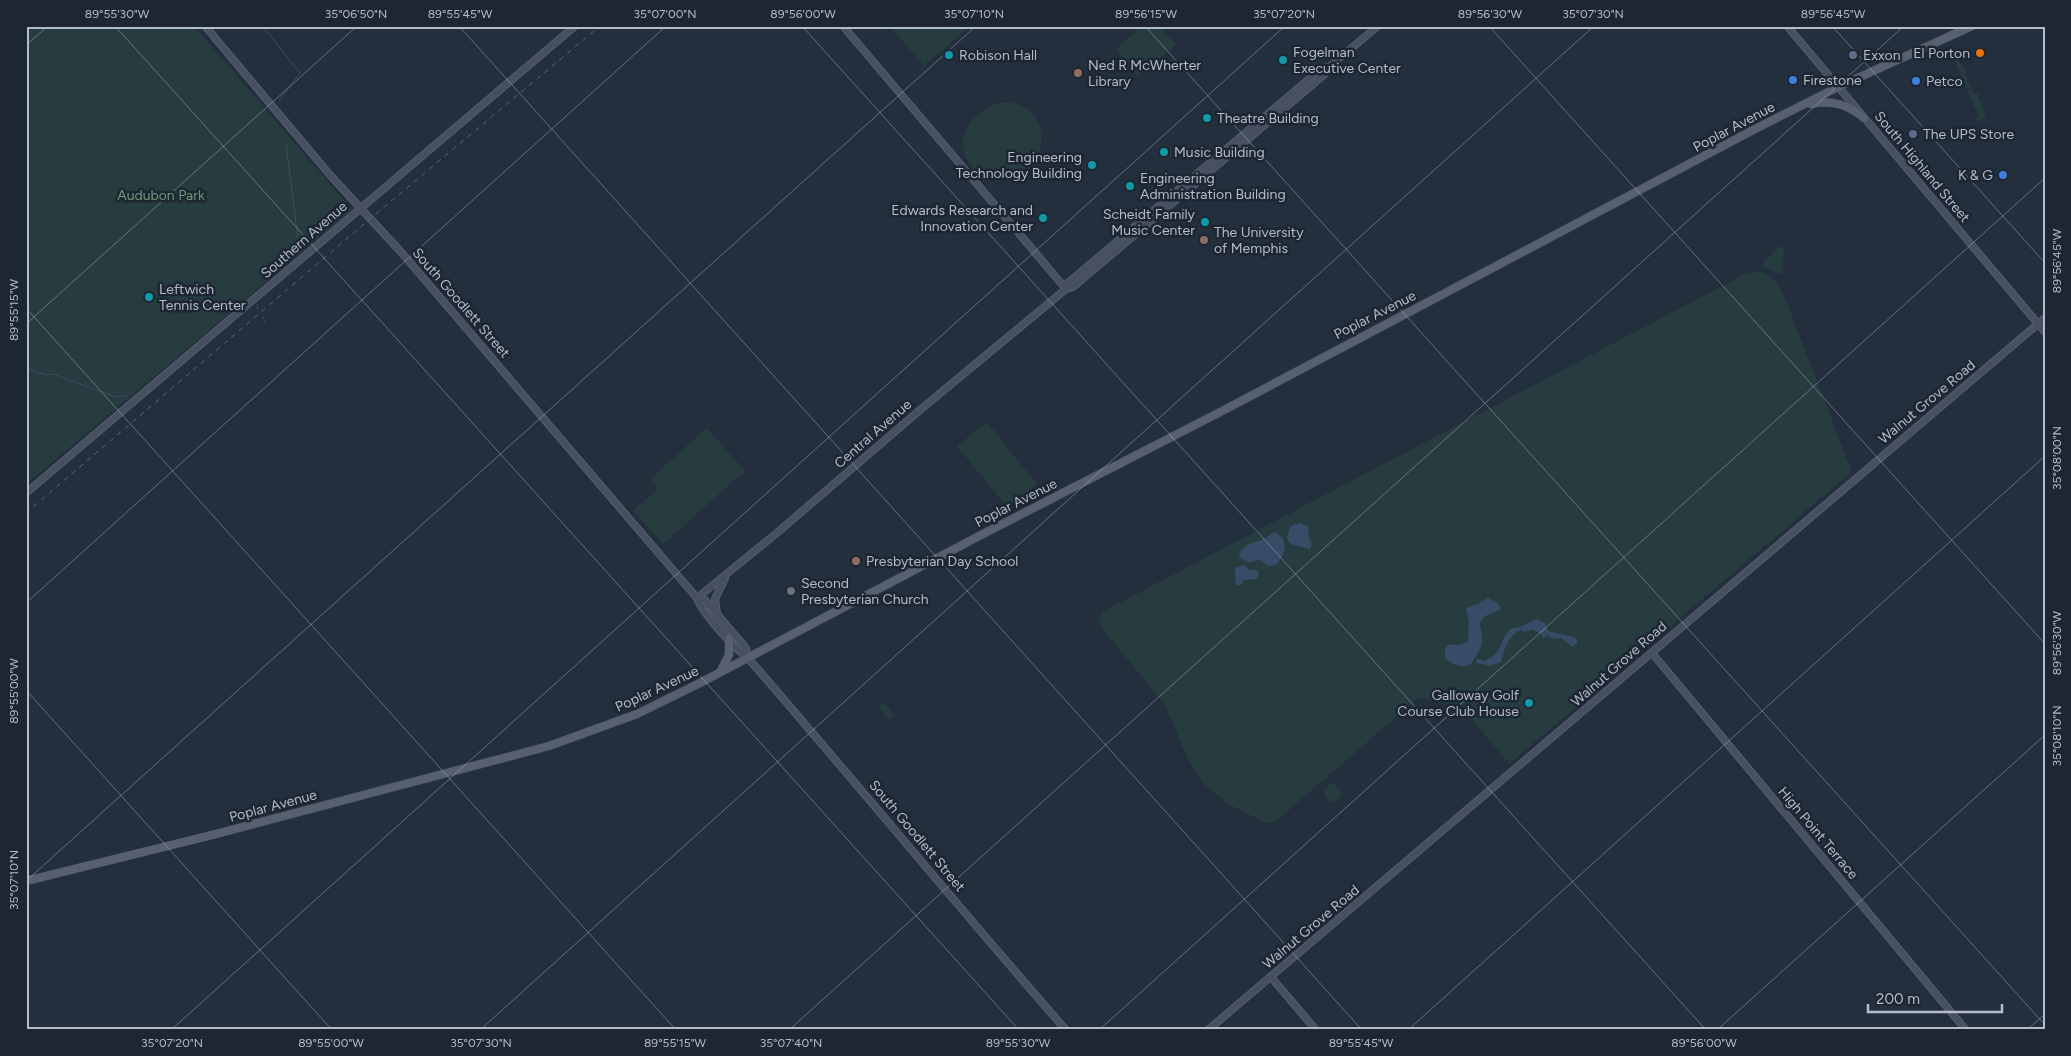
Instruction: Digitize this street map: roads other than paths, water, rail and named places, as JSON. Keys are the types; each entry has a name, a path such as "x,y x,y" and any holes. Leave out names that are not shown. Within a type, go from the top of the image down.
{"main road":[{"name":"South Goodlett Street","path":"205,26 330,175 362,207 697,598 704,612 728,640 748,658 1066,1030"},
{"name":"Southern Avenue","path":"26,493 575,26"},
{"path":"843,26 1066,289"},
{"name":"Central Avenue","path":"697,598 1066,289 1068,283 1288,96 1322,68 1329,67 1378,26"},
{"name":"South Highland Street","path":"1788,26 2045,332"},
{"name":"Poplar Avenue","path":"26,881 216,834 549,746 637,714 719,674 1838,87 1972,26"},
{"path":"1802,106 1836,102 1848,107 1864,118"},
{"name":"Walnut Grove Road","path":"1208,1030 2045,318"},
{"path":"718,615 715,599 717,592 732,569"},
{"name":"South Goodlett Street","path":"697,598 704,600 718,615 746,648 748,658"},
{"path":"719,674 729,655 728,640"},
{"name":"High Point Terrace","path":"1652,653 1966,1030"},
{"path":"1271,977 1316,1030"}],"water":[{"path":"1299,523 1308,526 1312,544 1310,549 1293,545 1288,541 1287,537 1290,527"},
{"path":"1274,532 1282,539 1285,547 1276,565 1269,566 1258,559 1250,563 1239,557 1245,547 1264,539"},
{"path":"1244,565 1250,570 1256,570 1259,573 1257,579 1244,580 1241,585 1236,585 1235,568"},
{"path":"1488,598 1498,604 1501,609 1481,620 1481,644 1479,652 1470,665 1460,666 1445,659 1445,649 1448,645 1460,645 1468,641 1469,621 1466,608"},
{"path":"1537,619 1545,623 1548,631 1574,637 1577,643 1573,647 1561,638 1553,639 1547,635 1543,639 1542,635 1532,629 1525,632 1521,630 1510,639 1501,662 1490,666 1476,663 1477,659 1484,661 1496,654 1504,637 1512,628 1518,628"}],"waterway":[{"path":"187,26 193,28"},
{"path":"263,27 300,73 279,101"},
{"path":"286,143 298,239 292,253"},
{"path":"257,304 258,309"},
{"path":"263,317 265,322"},
{"path":"26,368 46,375 53,374 116,397 127,395"}],"railway":[{"path":"26,513 371,218 600,26"}],"place":[{"name":"El Porton","path":"1980,53"},
{"name":"Robison Hall","path":"949,55"},
{"name":"Exxon","path":"1853,55"},
{"name":"Fogelman Executive Center","path":"1283,60"},
{"name":"Ned R McWherter Library","path":"1078,73"},
{"name":"Firestone","path":"1793,80"},
{"name":"Petco","path":"1916,81"},
{"name":"Theatre Building","path":"1207,118"},
{"name":"The UPS Store","path":"1913,134"},
{"name":"Music Building","path":"1164,152"},
{"name":"Engineering Technology Building","path":"1092,165"},
{"name":"K & G","path":"2003,175"},
{"name":"Engineering Administration Building","path":"1130,186"},
{"name":"Edwards Research and Innovation Center","path":"1043,218"},
{"name":"Scheidt Family Music Center","path":"1205,222"},
{"name":"The University of Memphis","path":"1204,240"},
{"name":"Leftwich Tennis Center","path":"149,297"},
{"name":"Presbyterian Day School","path":"856,561"},
{"name":"Second Presbyterian Church","path":"791,591"},
{"name":"Galloway Golf Course Club House","path":"1529,703"}],"park label":[{"name":"Audubon Park","path":"161,195"}]}
